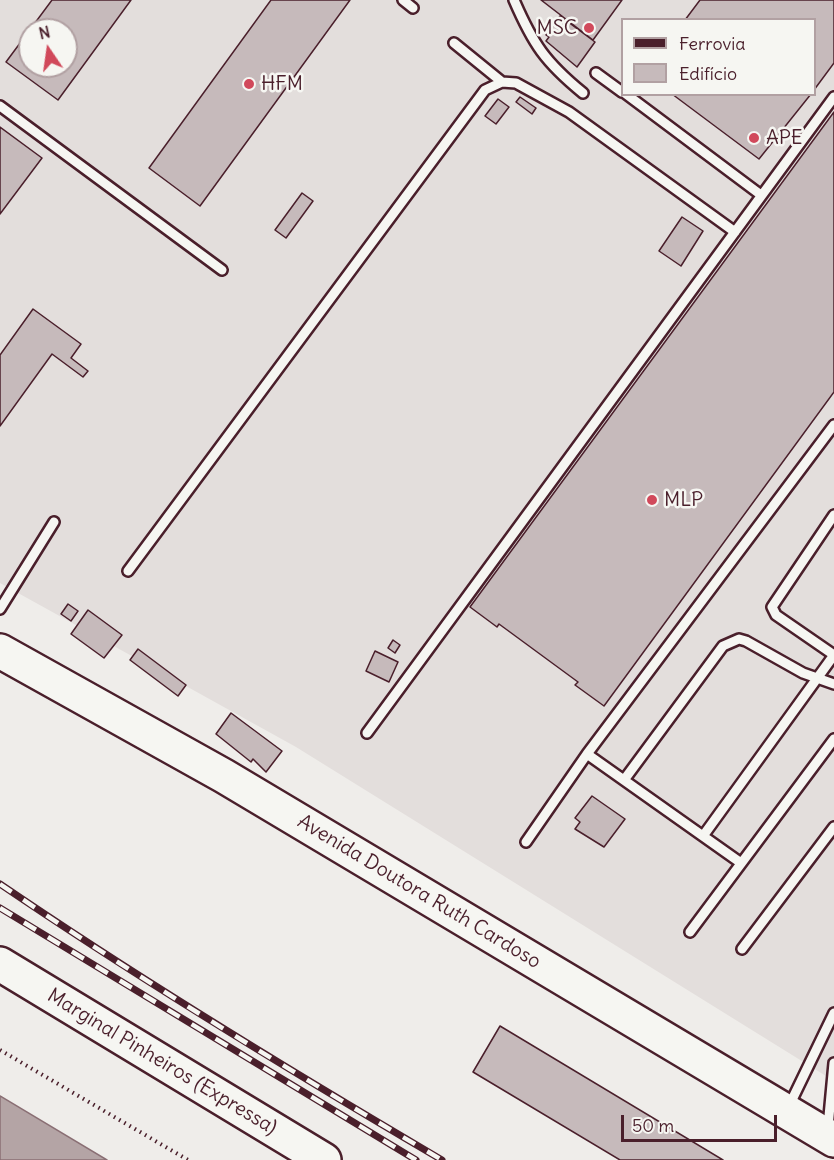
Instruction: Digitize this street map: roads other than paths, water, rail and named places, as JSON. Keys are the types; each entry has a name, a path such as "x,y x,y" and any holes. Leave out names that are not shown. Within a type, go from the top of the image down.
{"highway":[{"name":"Avenida Doutora Ruth Cardoso","path":"0,651 224,776 831,1138"},
{"name":"Marginal Pinheiros (Expressa)","path":"0,964 324,1160"}],"lane":[{"path":"403,0 412,8"},
{"path":"514,0 540,52 554,69 583,93"},
{"path":"454,44 502,82"},
{"path":"596,73 621,91"},
{"path":"128,571 485,90 502,82 516,83 569,112 735,232"},
{"path":"628,96 761,195"},
{"path":"367,733 834,98"},
{"path":"0,106 222,270"},
{"path":"526,842 587,754 834,425"},
{"path":"704,836 834,655 776,615 772,607 834,515"},
{"path":"0,609 54,522"},
{"path":"624,780 723,646 730,641 746,641 817,679 834,684"},
{"path":"690,932 834,739"},
{"path":"587,754 741,863"},
{"path":"742,949 834,827"},
{"path":"787,1111 834,1013"},
{"path":"831,1138 830,1079 834,1063"}],"railway":[{"path":"0,884 219,1026 442,1160"},
{"path":"0,908 416,1160"}],"place":[{"name":"MSC","path":"589,28"},
{"name":"HFM","path":"249,84"},
{"name":"APE","path":"754,138"},
{"name":"MLP","path":"652,500"}]}
